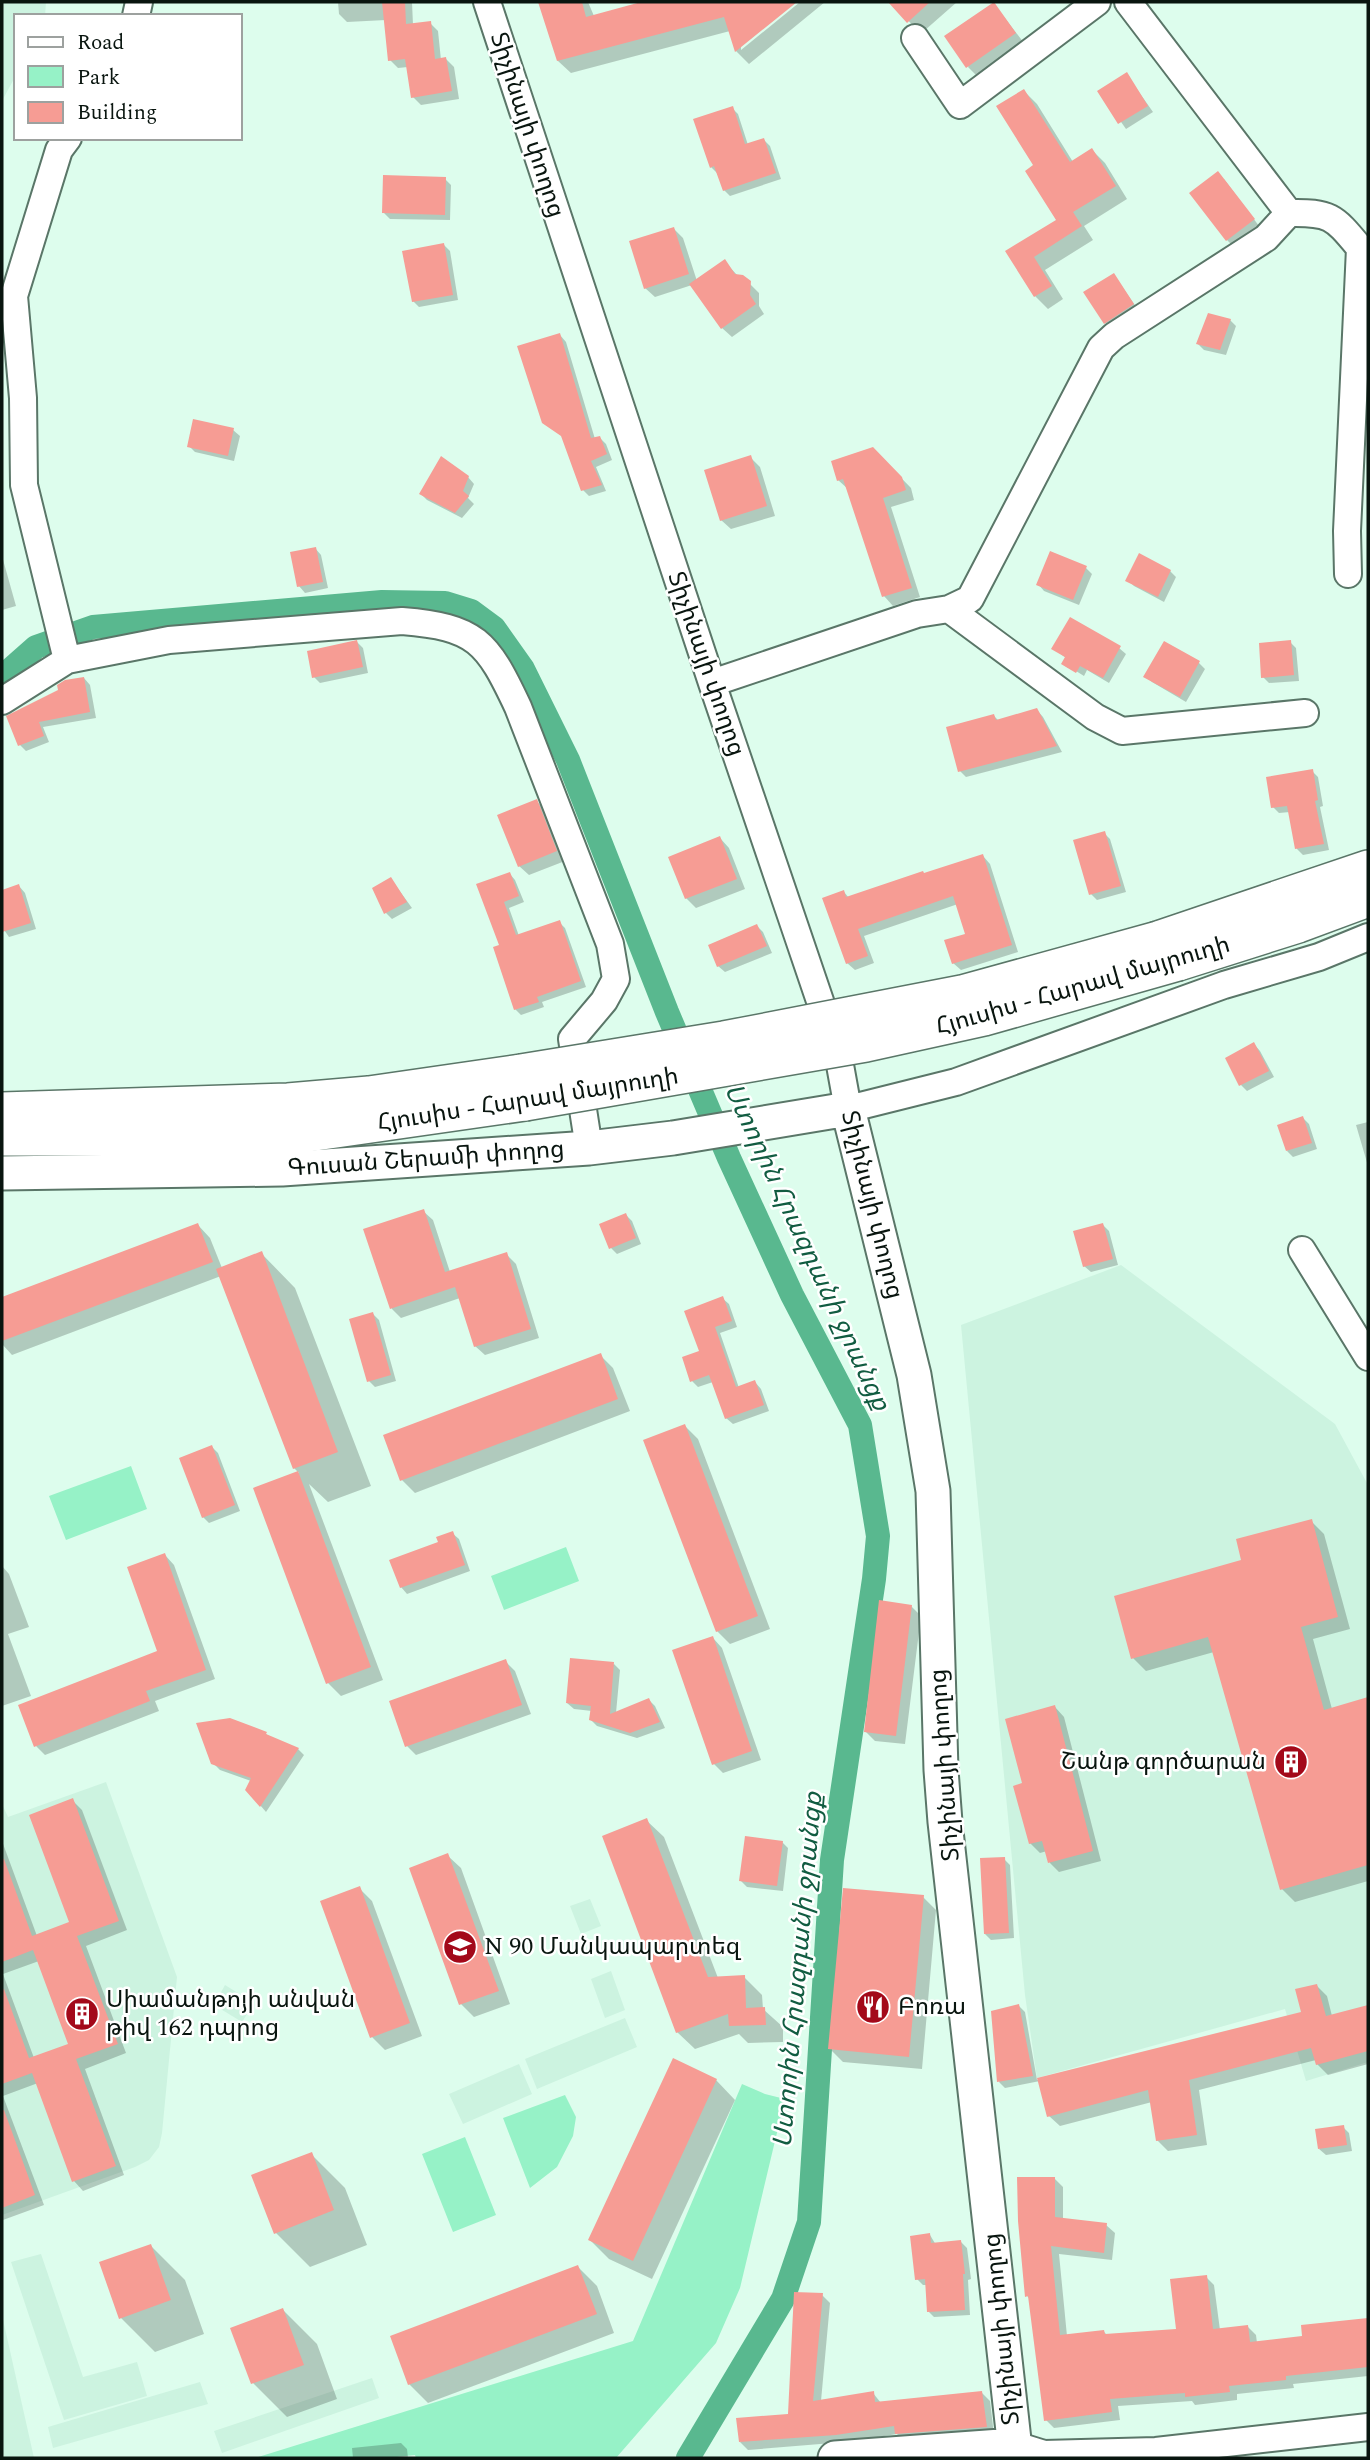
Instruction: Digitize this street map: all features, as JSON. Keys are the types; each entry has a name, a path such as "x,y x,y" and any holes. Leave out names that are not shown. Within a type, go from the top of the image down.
{"highway":[{"name":"Հյուսիս - Հարավ մայրուղի","path":"2,1111 288,1102 369,1095 523,1088 742,1066 905,1035 1046,1001 1368,869"},
{"name":"Հյուսիս - Հարավ մայրուղի","path":"1168,951 1298,924 1368,898"},
{"name":"Հյուսիս - Հարավ մայրուղի","path":"2,1138 280,1137 523,1088"}],"main road":[{"name":"Գուսան Շերամի փողոց","path":"2,1173 282,1169 589,1148 673,1138 848,1109"},
{"name":"Տիչինայի փողոց","path":"848,1109 915,1375 933,1491 941,1770 945,1822 1028,2454"},
{"path":"835,2458 1028,2454"}],"street":[{"name":"Տիչինայի փողոց","path":"487,2 712,683 838,1054 848,1109"},
{"path":"915,38 960,105 1097,2"},
{"path":"1128,2 1289,213"},
{"path":"65,655 24,485 23,398 8,302 59,150 66,140"},
{"path":"712,683 917,614 949,609 970,599 1101,348 1114,336 1266,238 1289,213 1317,213 1337,220 1360,248 1347,531 1348,573"},
{"path":"949,609 1095,717 1122,731 1305,713"},
{"path":"2,701 65,655 169,640 402,621 459,631 482,645 501,670 518,706 610,944 616,979 604,1001 572,1039 589,1148"},
{"path":"848,1109 956,1082 1212,989 1319,957 1368,937"},
{"path":"1302,1250 1368,1357"},
{"path":"1028,2454 1156,2451 1368,2427"}],"shaded area":[{"path":"2,2 46,2 45,14 14,14 14,79 2,101"},
{"path":"1121,1265 1335,1424 1368,1485 1368,2062 1306,2081 1285,2009 1037,2078 1025,1995 961,1325"},
{"path":"106,1782 177,1977 159,2147 149,2160 135,2167 2,2215 2,1804 8,1817"},
{"path":"590,1899 601,1926 581,1934 570,1906"},
{"path":"611,1971 625,2010 605,2018 591,1979"},
{"path":"225,1985 254,2003 242,2022 214,2005"},
{"path":"625,2018 637,2047 537,2089 525,2059"},
{"path":"519,2064 532,2094 463,2124 449,2094"},
{"path":"41,2254 83,2377 137,2362 147,2396 64,2420 11,2262"},
{"path":"2,2315 34,2458 4,2458"},
{"path":"372,2378 379,2398 222,2453 214,2431"},
{"path":"200,2382 208,2404 53,2448 48,2427"}],"green space":[{"path":"131,1466 147,1509 66,1540 49,1496"},
{"path":"566,1547 579,1581 504,1610 491,1576"},
{"path":"742,2084 785,2099 740,2288 716,2343 616,2458 416,2458 415,2455 387,2458 255,2458 633,2341"},
{"path":"565,2095 576,2117 573,2136 557,2167 530,2188 503,2118"},
{"path":"465,2137 496,2215 453,2232 422,2154"}],"building":[{"path":"382,2 405,2 406,24 431,21 435,59 446,57 452,91 411,98 405,59 388,61"},
{"path":"538,2 582,2 586,17 641,2 797,2 735,52 724,17 557,61"},
{"path":"888,2 930,2 907,23"},
{"path":"994,2 1016,33 966,68 944,36"},
{"path":"1127,72 1148,106 1118,124 1097,91"},
{"path":"1024,89 1070,162 1092,148 1116,186 1073,212 1082,226 1034,257 1052,286 1034,297 1005,251 1056,220 1025,171 1033,165 996,106"},
{"path":"733,106 745,144 764,138 776,173 723,191 714,166 710,168 693,119"},
{"path":"1218,171 1255,219 1226,241 1189,193"},
{"path":"383,175 446,177 445,215 382,213"},
{"path":"674,227 689,274 644,289 629,241"},
{"path":"444,243 453,295 412,302 402,251"},
{"path":"725,259 735,274 743,275 751,281 750,295 756,304 721,329 689,284"},
{"path":"1114,273 1134,304 1104,324 1083,292"},
{"path":"1208,313 1231,319 1220,350 1196,344"},
{"path":"560,333 591,438 600,436 607,454 591,461 602,485 581,491 561,436 542,423 517,346"},
{"path":"193,419 234,428 228,456 187,447"},
{"path":"873,447 902,477 906,490 883,498 912,588 882,597 843,479 837,481 831,461"},
{"path":"751,455 767,506 720,521 704,470"},
{"path":"441,456 469,476 463,491 469,496 455,513 419,494"},
{"path":"316,547 323,582 297,587 290,552"},
{"path":"1050,551 1087,566 1073,600 1036,585"},
{"path":"1139,553 1171,570 1158,597 1125,581"},
{"path":"1070,617 1121,646 1103,678 1080,666 1076,673 1061,664 1065,657 1051,649"},
{"path":"357,640 363,667 312,678 307,651"},
{"path":"1291,640 1294,675 1261,678 1259,643"},
{"path":"1164,641 1200,661 1180,697 1143,677"},
{"path":"84,677 90,712 39,722 44,736 18,746 6,716 58,690 57,685 65,680"},
{"path":"1037,708 1057,746 958,772 946,727 994,714 996,720"},
{"path":"1313,769 1318,800 1315,801 1324,844 1295,849 1287,806 1271,808 1266,777"},
{"path":"537,799 557,851 518,867 497,815"},
{"path":"1105,831 1121,886 1089,895 1073,840"},
{"path":"720,836 737,879 685,899 668,857"},
{"path":"983,854 1012,945 952,964 944,940 965,934 953,896 858,929 868,956 846,964 822,898 844,890 846,897"},
{"path":"510,872 519,896 504,902 516,935 560,920 581,981 537,997 539,1002 514,1010 493,947 499,945 476,884"},
{"path":"391,877 407,902 384,914 372,888"},
{"path":"19,884 31,923 2,932 2,890"},
{"path":"757,924 767,946 717,967 708,945"},
{"path":"1254,1042 1269,1071 1239,1086 1225,1058"},
{"path":"1303,1116 1312,1143 1286,1151 1277,1125"},
{"path":"424,1209 445,1272 507,1252 531,1329 474,1347 455,1287 390,1309 363,1229"},
{"path":"626,1213 636,1238 609,1249 599,1224"},
{"path":"198,1223 213,1262 2,1341 2,1297"},
{"path":"1103,1223 1113,1259 1083,1267 1073,1231"},
{"path":"262,1251 338,1452 293,1469 216,1269"},
{"path":"723,1296 732,1321 715,1327 736,1387 755,1380 764,1405 725,1419 709,1375 690,1382 682,1357 699,1351 684,1311"},
{"path":"373,1312 391,1375 367,1382 349,1319"},
{"path":"601,1353 618,1399 400,1481 383,1435"},
{"path":"685,1424 758,1616 716,1632 643,1440"},
{"path":"212,1445 235,1505 202,1518 179,1458"},
{"path":"298,1471 371,1667 326,1684 253,1488"},
{"name":"Շանթ գործարան","path":"1312,1519 1338,1617 1301,1627 1324,1710 1368,1697 1368,1865 1280,1890 1208,1637 1131,1659 1114,1596 1241,1560 1236,1539"},
{"path":"453,1531 465,1565 400,1588 389,1560 438,1542 436,1537"},
{"path":"165,1553 206,1670 146,1691 150,1701 34,1747 18,1705 157,1651 127,1567"},
{"path":"879,1600 912,1605 896,1736 864,1732"},
{"path":"713,1636 752,1751 712,1765 672,1650"},
{"path":"570,1658 614,1662 610,1714 649,1698 660,1722 630,1733 589,1720 591,1706 566,1703"},
{"path":"506,1659 522,1705 405,1747 389,1701"},
{"path":"1055,1705 1093,1851 1048,1863 1042,1841 1029,1844 1013,1786 1022,1783 1005,1719"},
{"path":"230,1718 299,1748 260,1807 245,1790 251,1778 211,1764 196,1723"},
{"name":"Սիամանթոյի անվան թիվ 162 դպրոց","path":"73,1798 119,1921 77,1936 118,2044 76,2059 116,2166 72,2182 32,2073 2,2084 2,1990 4,1989 29,2058 68,2044 33,1950 2,1962 2,1859 32,1936 69,1922 29,1815"},
{"path":"647,1818 708,1977 745,1975 746,2008 765,2007 766,2025 729,2026 728,2014 676,2033 602,1836"},
{"path":"745,1836 783,1841 777,1886 739,1881"},
{"path":"448,1853 499,1991 459,2005 409,1868"},
{"path":"1005,1857 1009,1933 984,1934 980,1858"},
{"path":"360,1886 410,2023 370,2038 320,1901"},
{"name":"Բոռա","path":"843,1888 924,1895 909,2057 828,2049"},
{"path":"1317,1984 1326,2016 1368,2005 1368,2051 1316,2065 1311,2048 1189,2080 1197,2135 1156,2141 1148,2090 1047,2117 1037,2078 1301,2012 1295,1989"},
{"path":"1019,2004 1033,2076 997,2082 991,2011"},
{"path":"673,2058 717,2079 633,2261 588,2240"},
{"path":"2,2110 35,2195 2,2208"},
{"path":"1344,2125 1347,2145 1318,2149 1315,2129"},
{"path":"312,2152 334,2210 274,2234 251,2175"},
{"path":"1017,2177 1055,2177 1055,2217 1107,2223 1104,2253 1051,2246 1060,2335 1104,2330 1105,2334 1176,2329 1170,2279 1207,2275 1213,2329 1248,2325 1250,2342 1302,2336 1301,2325 1368,2318 1368,2367 1286,2376 1286,2380 1229,2386 1230,2392 1185,2397 1185,2393 1110,2399 1112,2412 1044,2421 1028,2296 1025,2297"},
{"path":"930,2233 931,2243 961,2240 965,2310 927,2312 925,2279 915,2280 910,2236"},
{"path":"151,2244 171,2300 119,2319 99,2262"},
{"path":"578,2265 597,2314 408,2385 390,2336"},
{"path":"794,2292 823,2293 813,2401 874,2391 875,2402 982,2391 987,2427 895,2434 894,2426 836,2435 739,2442 736,2418 788,2414"},
{"path":"283,2308 304,2365 251,2384 230,2328"}],"waterway":[{"name":"Ստորին Հրազդանի ջրանցք","path":"2,677 36,647 93,627 382,602 445,603 471,611 494,628 523,669 568,760 667,1012 729,1158 792,1295 860,1425 878,1536 832,1860 809,2222 783,2299 688,2458"}],"place":[{"name":"Շանթ գործարան","path":"1291,1762"},
{"name":"N 90 Մանկապարտեզ","path":"460,1947"},
{"name":"Բոռա","path":"873,2007"},
{"name":"Սիամանթոյի անվան թիվ 162 դպրոց","path":"82,2014"}]}
